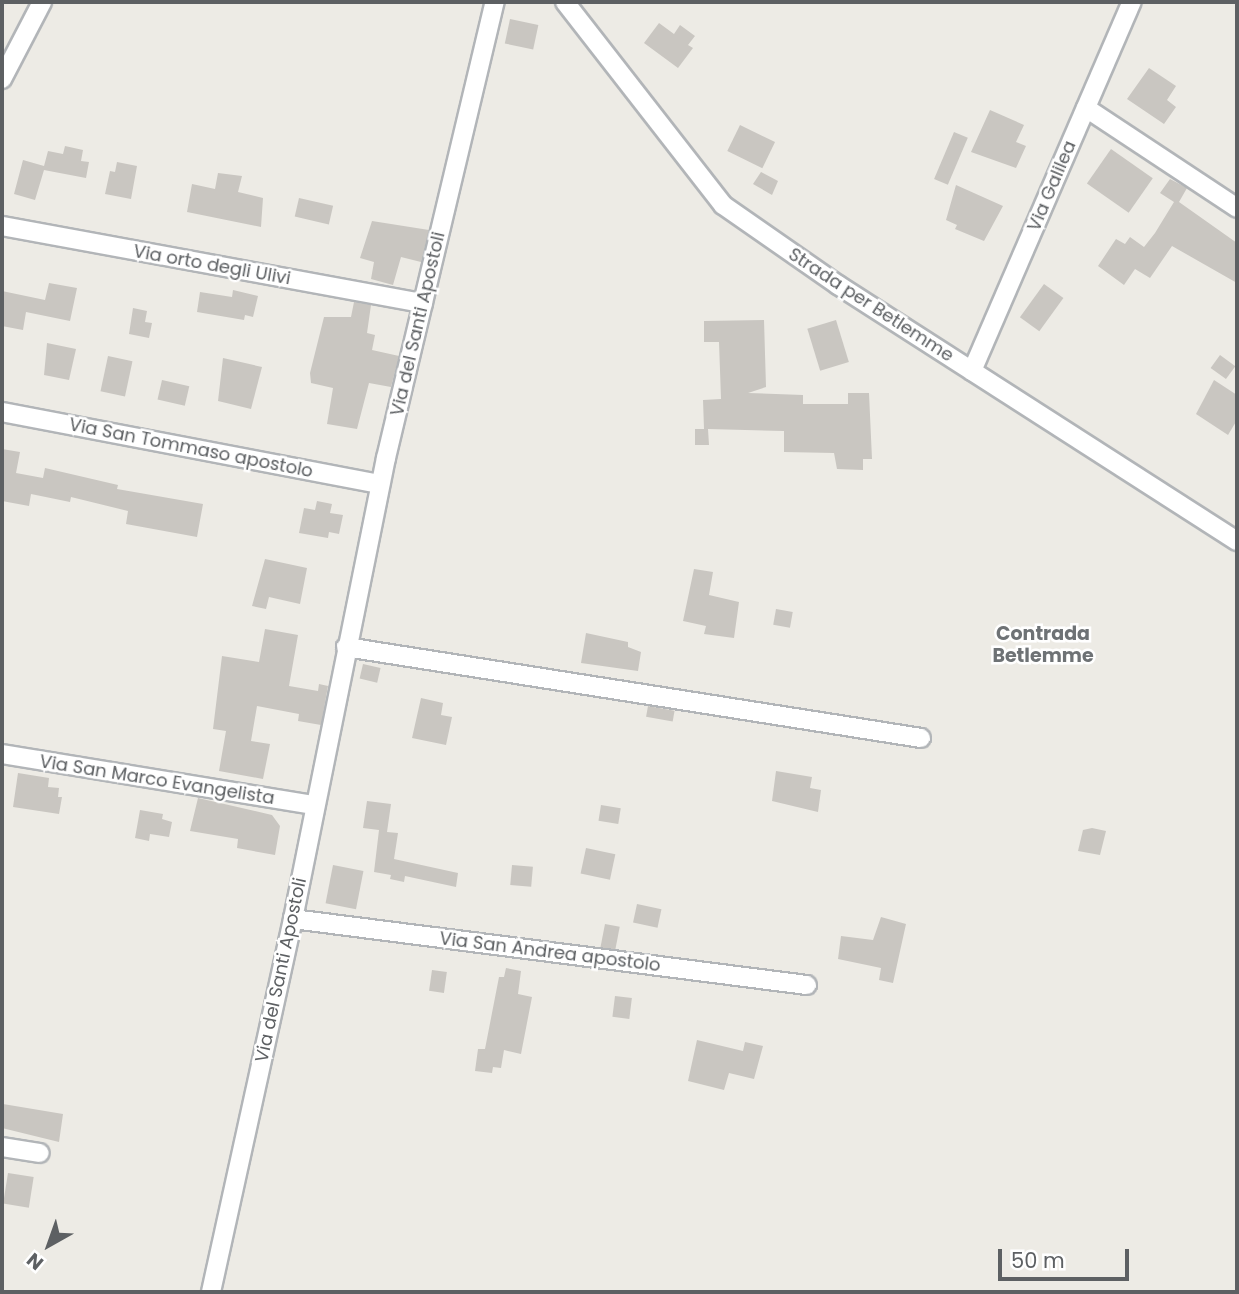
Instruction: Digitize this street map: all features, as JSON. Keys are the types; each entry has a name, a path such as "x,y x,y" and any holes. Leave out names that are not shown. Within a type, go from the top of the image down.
{"street":[{"path":"2,79 42,2"},
{"name":"Via del Santi Apostoli","path":"211,1292 293,919 313,805 380,484 495,2"},
{"name":"Strada per Betlemme","path":"565,2 723,205 972,371 1237,541"},
{"name":"Via Galilea","path":"972,371 1132,2"},
{"path":"1086,107 1237,208"},
{"name":"Via orto degli Ulivi","path":"2,226 423,303"},
{"name":"Via San Tommaso apostolo","path":"2,412 380,484"},
{"path":"346,647 921,738"},
{"name":"Via San Marco Evangelista","path":"2,754 313,805"},
{"name":"Via San Andrea apostolo","path":"293,919 807,985"},
{"path":"2,1147 40,1153"}],"building":[{"path":"510,19 538,25 533,49 505,43"},
{"path":"659,23 674,34 680,25 695,36 688,45 693,48 678,68 644,43"},
{"path":"1149,68 1176,86 1167,100 1176,107 1164,124 1127,99"},
{"path":"990,110 1024,125 1016,142 1026,146 1016,168 971,152"},
{"path":"740,125 775,142 762,168 727,151"},
{"path":"954,132 968,138 948,185 934,179"},
{"path":"65,146 83,150 81,161 89,162 86,178 44,170 35,200 14,194 23,160 44,166 48,151 63,154"},
{"path":"1111,149 1153,178 1129,213 1087,183"},
{"path":"117,162 137,166 131,199 105,194 110,171 115,172"},
{"path":"761,172 778,181 772,195 753,184"},
{"path":"218,173 242,176 238,192 263,198 261,227 187,212 192,184 215,189"},
{"path":"1170,179 1187,188 1179,202 1237,243 1237,283 1172,246 1150,278 1135,269 1124,285 1098,266 1116,239 1125,244 1130,237 1144,247 1174,202 1160,193"},
{"path":"956,185 1003,206 984,241 955,229 957,225 946,220"},
{"path":"299,198 333,206 329,224 295,217"},
{"path":"372,221 429,230 421,262 401,257 393,285 371,279 374,262 360,258"},
{"path":"49,283 77,288 70,321 26,312 23,330 2,326 2,291 45,300"},
{"path":"1044,284 1063,298 1039,331 1020,317"},
{"path":"233,290 258,296 253,317 245,315 244,320 197,312 200,292 232,297"},
{"path":"354,302 371,305 367,333 375,335 372,350 399,356 391,387 369,383 357,429 327,424 333,388 311,383 310,373 324,317 351,317"},
{"path":"133,308 147,311 145,322 152,323 149,338 129,334"},
{"path":"764,320 766,387 748,393 803,395 803,404 848,404 848,393 869,393 872,459 863,459 863,470 837,469 834,453 784,452 784,431 708,429 709,445 695,445 695,429 704,429 703,400 721,399 719,342 704,342 704,321"},
{"path":"836,320 849,362 820,371 807,329"},
{"path":"47,343 76,349 69,380 44,375"},
{"path":"1220,355 1235,366 1226,379 1211,368"},
{"path":"108,356 132,361 125,396 101,391"},
{"path":"223,358 262,367 251,409 218,401"},
{"path":"162,380 189,386 185,406 158,399"},
{"path":"1214,380 1237,395 1237,420 1228,435 1196,414"},
{"path":"2,449 20,452 16,473 43,478 45,468 118,485 117,489 203,504 197,537 126,524 128,511 71,497 70,502 31,494 29,506 2,501"},
{"path":"317,501 332,504 330,513 343,515 339,534 329,532 328,538 299,533 304,508 315,510"},
{"path":"265,559 307,568 300,604 269,597 266,609 252,606"},
{"path":"694,569 713,572 709,595 739,602 734,638 704,634 706,626 683,621"},
{"path":"776,609 793,612 790,628 773,625"},
{"path":"265,629 298,635 289,686 318,691 319,684 328,686 321,725 298,721 299,714 257,706 251,741 270,744 263,779 219,771 226,731 213,729 222,656 259,662"},
{"path":"586,633 628,642 628,647 641,652 638,671 581,663"},
{"path":"363,664 381,668 377,683 360,679"},
{"path":"421,698 443,703 441,715 452,717 446,745 412,738"},
{"path":"648,706 675,711 673,722 646,717"},
{"path":"776,771 812,777 810,788 821,790 818,812 772,801"},
{"path":"18,773 49,778 48,787 59,788 58,797 62,797 59,814 13,807"},
{"path":"198,798 272,815 280,826 275,855 237,848 238,839 190,831"},
{"path":"367,801 391,804 387,832 398,833 394,859 458,873 456,887 405,876 404,882 390,879 391,875 374,872 379,830 363,828"},
{"path":"601,805 621,808 618,824 598,821"},
{"path":"140,810 163,814 162,819 172,822 169,837 150,834 149,841 135,838"},
{"path":"1092,828 1106,831 1100,855 1078,851 1083,830"},
{"path":"586,848 615,854 610,880 581,873"},
{"path":"333,865 363,871 356,909 326,903"},
{"path":"512,865 533,867 531,887 510,885"},
{"path":"637,904 661,909 658,928 633,923"},
{"path":"881,917 906,924 893,983 879,980 881,968 838,959 841,936 873,940"},
{"path":"605,924 620,927 615,950 600,948"},
{"path":"506,968 521,971 518,994 532,997 521,1054 504,1050 501,1068 493,1067 492,1073 475,1071 478,1049 485,1049 499,977 504,977"},
{"path":"432,970 447,972 444,993 429,991"},
{"path":"615,996 632,998 629,1019 612,1017"},
{"path":"697,1040 743,1051 745,1042 763,1046 754,1079 729,1073 724,1090 688,1081"},
{"path":"3,1104 63,1114 59,1142 2,1128"},
{"path":"8,1173 34,1177 29,1208 3,1204"}],"district":[{"name":"Contrada Betlemme","path":"1043,645"}]}
